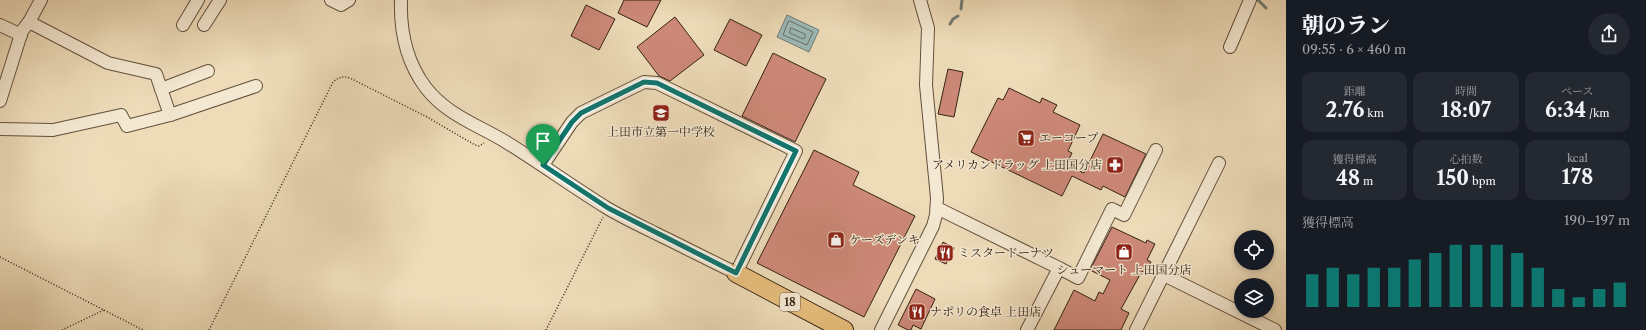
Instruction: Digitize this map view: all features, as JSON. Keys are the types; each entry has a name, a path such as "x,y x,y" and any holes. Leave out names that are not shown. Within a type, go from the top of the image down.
{"highway":[{"name":"18","path":"736,273 829,330"},
{"name":"18","path":"736,273 844,330"}],"street":[{"path":"0,101 3,84 20,36 41,0"},
{"path":"183,25 198,0"},
{"path":"204,25 220,0"},
{"path":"331,0 341,5 349,0"},
{"path":"401,0 402,34 408,53 426,88 441,104 456,116 495,135 608,208 736,273 796,151 657,83 644,82 581,113 572,122 543,165"},
{"path":"880,330 933,226 937,208 935,167 926,85 928,28 920,0"},
{"path":"1230,47 1250,0"},
{"path":"29,22 108,63 156,74 170,114"},
{"path":"0,25 20,36"},
{"path":"161,88 208,71"},
{"path":"0,129 53,130 121,115 127,126 170,114 256,86"},
{"path":"937,208 1078,278 1112,209 1124,215 1156,150"},
{"path":"1136,330 1219,163"},
{"path":"1027,330 1059,268"},
{"path":"1164,275 1275,330"}],"path":[{"path":"209,330 333,82 337,78 341,76 350,78 427,117 475,145 479,146 495,135"},
{"path":"546,330 608,208"},
{"path":"0,257 143,330"},
{"path":"62,330 104,310"}],"water":[{"path":"787,15 819,30 809,52 777,37"}],"building":[{"path":"624,0 661,0 647,27 618,13"},
{"path":"586,5 615,19 599,50 571,36"},
{"path":"675,17 704,55 670,81 659,76 637,47"},
{"path":"730,19 762,35 746,66 714,50"},
{"path":"773,53 826,79 795,142 742,116"},
{"path":"948,69 963,72 954,117 938,114"},
{"name":"エーコープ","path":"1009,88 1040,103 1042,98 1057,105 1053,112 1080,125 1068,151 1072,153 1066,165 1084,173 1103,134 1146,154 1125,197 1103,186 1101,190 1072,176 1062,196 971,152 998,98 1003,100"},
{"name":"ケーズデンキ","path":"814,150 859,172 853,185 915,216 864,317 757,263"},
{"path":"1112,227 1146,243 1147,240 1155,244 1147,260 1151,262 1145,273 1142,271 1121,309 1129,313 1121,330 1054,330 1074,290 1095,301 1099,292 1103,294 1110,280 1090,270"},
{"name":"ミスタードーナツ","path":"943,242 954,248 946,264 935,259"},
{"name":"ナポリの食卓 上田店","path":"916,289 935,299 921,329 913,325 911,330 908,330 898,325"}],"waterway":[{"path":"961,9 962,0"},
{"path":"1258,0 1266,8"},
{"path":"950,24 953,19 958,16"}],"place":[{"name":"上田市立第一中学校","path":"661,113"},
{"name":"エーコープ","path":"1026,138"},
{"name":"アメリカンドラッグ 上田国分店","path":"1115,165"},
{"name":"ケーズデンキ","path":"836,240"},
{"name":"シューマート 上田国分店","path":"1124,252"},
{"name":"ミスタードーナツ","path":"945,253"},
{"name":"ナポリの食卓 上田店","path":"917,312"}],"route":[{"path":"644,82 657,83 796,151 736,273 629,220 608,208 543,165 572,122 581,113 644,82"}]}
